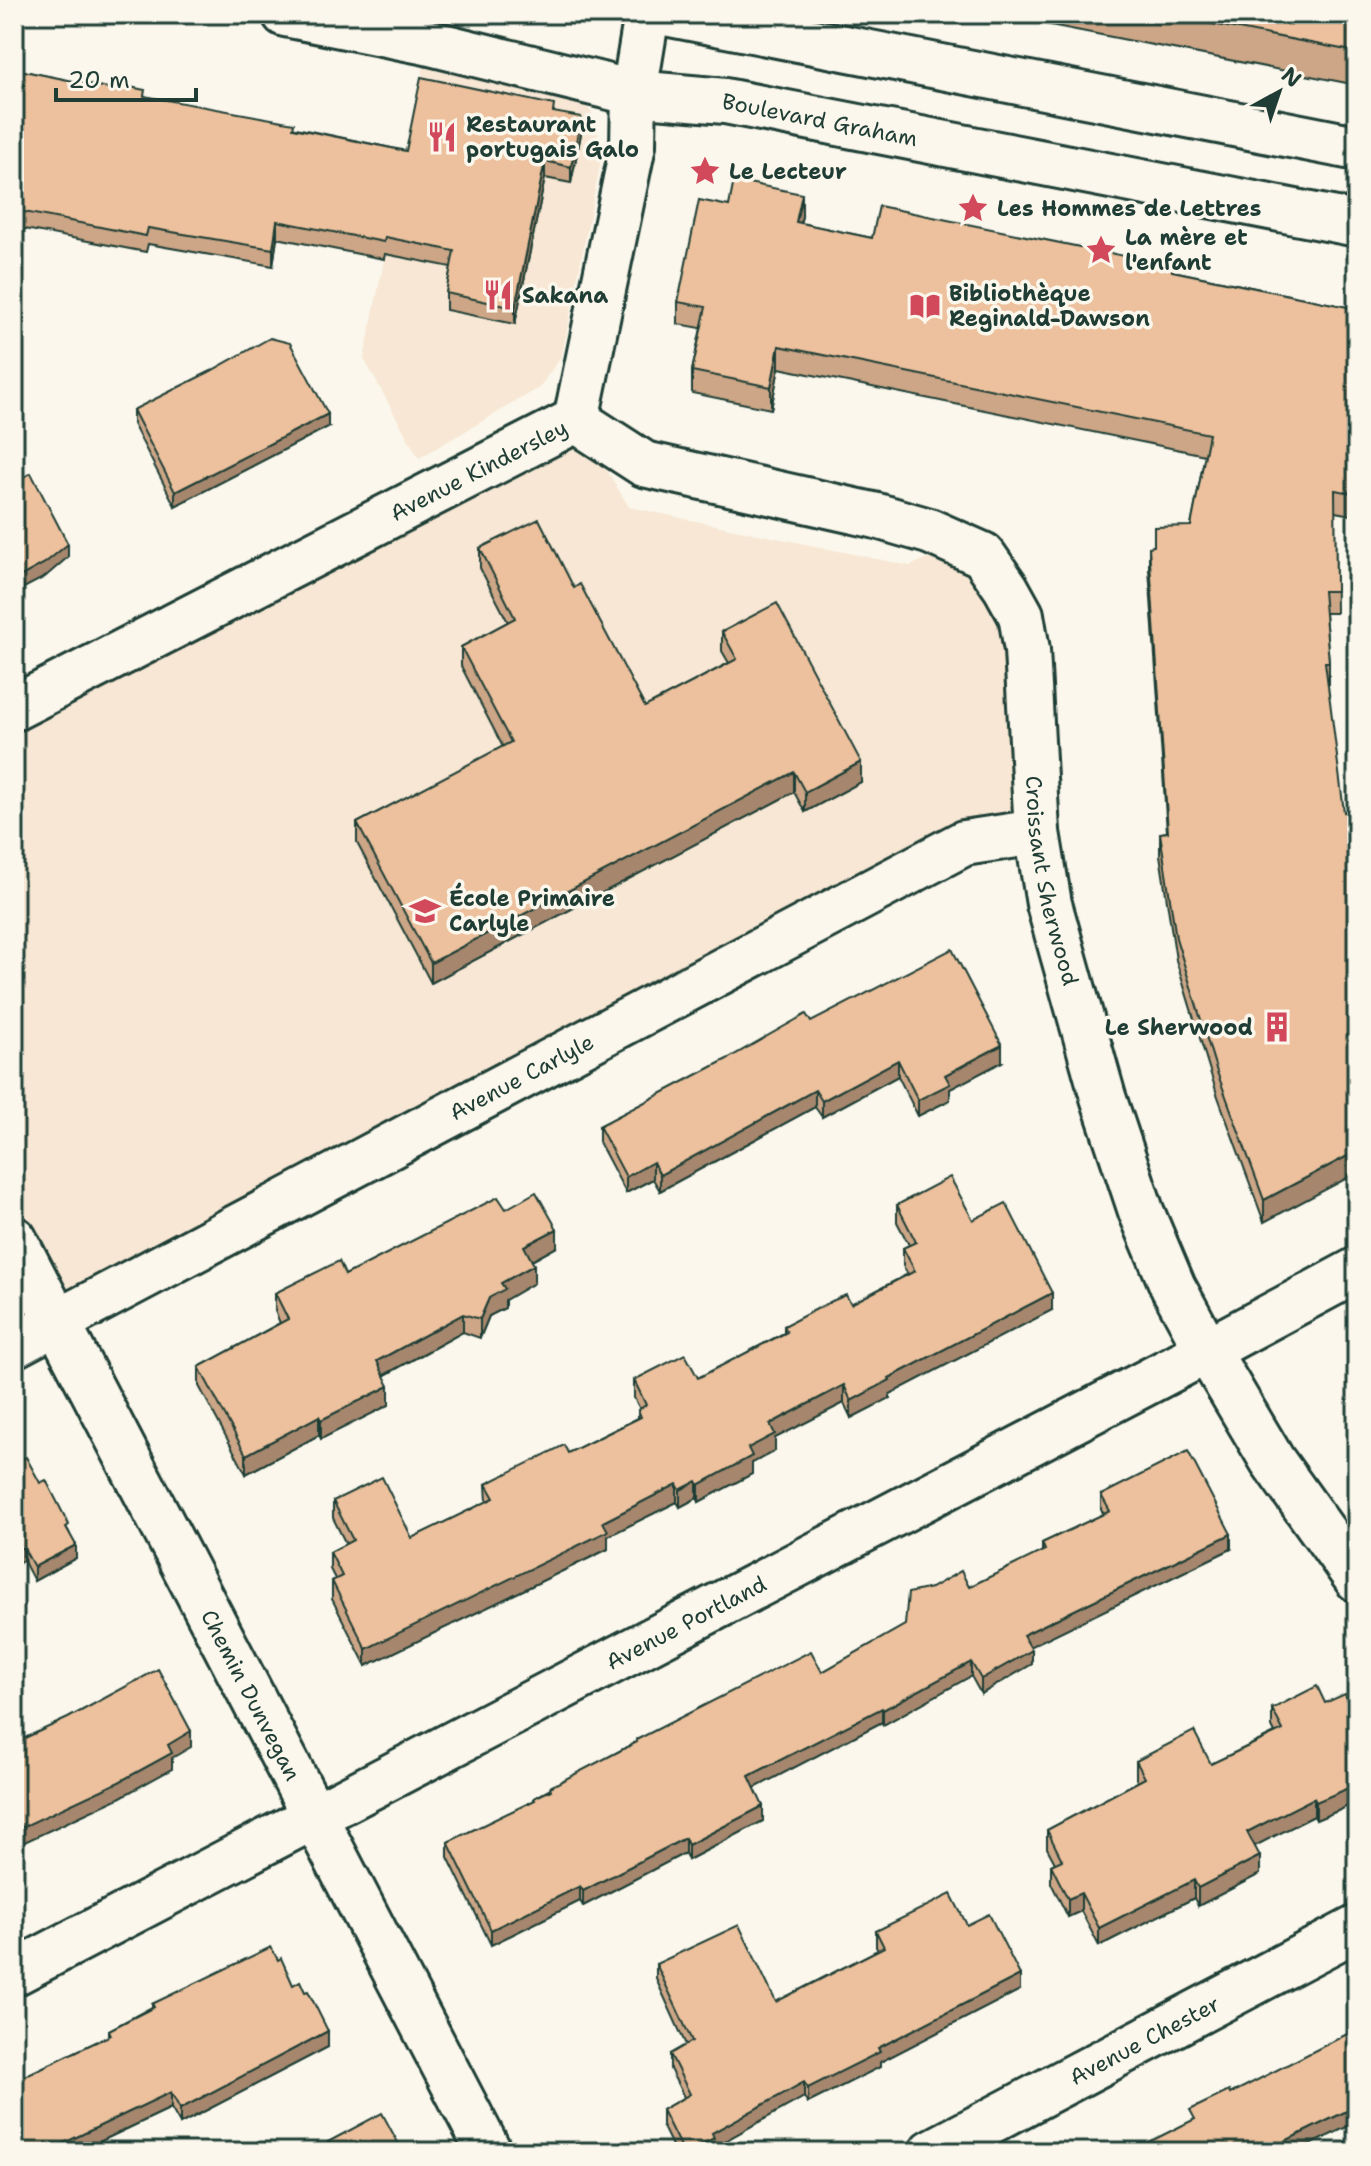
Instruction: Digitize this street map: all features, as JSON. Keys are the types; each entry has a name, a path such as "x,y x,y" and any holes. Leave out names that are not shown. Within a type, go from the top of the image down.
{"street":[{"name":"Boulevard Graham","path":"285,14 426,42 634,93 725,101 1357,224"},
{"name":"Avenue Kindersley","path":"14,708 576,420 633,145 634,93 647,14"},
{"path":"670,14 1357,148"},
{"name":"Croissant Sherwood","path":"576,420 644,464 877,516 929,531 983,555 1021,615 1027,650 1037,832 1049,904 1103,1097 1147,1224 1173,1287 1272,1460 1357,1579"},
{"name":"Avenue Carlyle","path":"14,1345 964,843 1037,832"},
{"name":"Chemin Dunvegan","path":"14,1239 489,2152"},
{"name":"Avenue Portland","path":"14,1973 1357,1270"},
{"name":"Avenue Chester","path":"932,2152 1357,1928"}],"shaded area":[{"path":"424,63 576,95 592,113 603,150 562,355 539,388 419,458 364,359"},
{"name":"École Primaire Carlyle","path":"576,420 629,507 910,566 958,544 1006,588 1037,832 964,843 58,1322 14,1239 14,708"}],"building":[{"path":"1161,14 1357,14 1357,52"},
{"path":"14,69 108,88 110,83 145,90 144,96 294,123 293,128 406,151 421,77 554,105 553,112 581,117 571,167 545,161 515,308 446,293 454,251 385,237 384,242 277,221 273,249 148,228 146,236 14,210"},
{"path":"734,180 802,194 796,222 872,238 879,206 1173,266 1172,271 1357,309 1357,494 1335,490 1336,591 1323,591 1329,662 1325,662 1344,812 1357,810 1357,1151 1264,1200 1217,1072 1176,938 1160,833 1168,832 1149,547 1154,546 1154,527 1191,526 1209,434 779,346 771,387 692,371 706,307 678,302 699,200 729,206"},
{"path":"270,338 290,343 328,414 175,492 133,410"},
{"path":"14,471 20,479 31,473 68,544 45,563 14,580"},
{"name":"École Primaire Carlyle","path":"539,519 574,588 580,584 645,707 737,659 722,632 777,603 861,762 805,792 794,772 431,963 357,823 511,742 461,647 515,618 480,548"},
{"path":"952,949 1002,1045 945,1075 950,1084 918,1100 898,1060 822,1101 815,1090 660,1175 653,1162 626,1177 599,1126 806,1014 811,1022"},
{"path":"950,1177 973,1220 1006,1203 1052,1293 851,1401 844,1385 770,1424 775,1434 748,1448 752,1456 699,1485 697,1481 680,1490 677,1484 603,1522 608,1531 366,1649 332,1581 342,1576 330,1552 353,1540 333,1501 382,1477 412,1538 494,1498 486,1484 564,1445 568,1453 641,1417 638,1410 646,1405 634,1380 685,1354 698,1378 787,1332 784,1326 832,1301 846,1295 851,1304 915,1271 903,1248 916,1242 897,1205"},
{"path":"536,1192 557,1229 524,1246 534,1265 501,1283 505,1289 489,1298 480,1319 463,1314 377,1361 389,1386 321,1420 319,1416 246,1455 199,1367 288,1319 275,1293 339,1261 345,1275 498,1197 506,1209"},
{"path":"1357,1323 1357,1338 1351,1326"},
{"path":"1188,1451 1231,1534 1023,1635 1032,1650 981,1679 971,1662 883,1710 749,1776 763,1806 688,1845 685,1838 583,1891 580,1886 491,1930 448,1842 535,1800 551,1790 550,1787 636,1740 811,1651 822,1672 905,1625 908,1593 931,1588 961,1571 969,1587 1045,1550 1042,1543 1110,1511 1101,1495"},
{"path":"26,1457 40,1483 46,1480 76,1545 34,1567 23,1547 19,1549 14,1541 14,1463"},
{"path":"158,1669 191,1731 168,1745 172,1753 119,1782 14,1831 14,1743 68,1718"},
{"path":"1317,1686 1325,1703 1345,1694 1357,1718 1357,1783 1316,1802 1314,1798 1247,1832 1260,1856 1198,1888 1194,1880 1099,1928 1081,1893 1068,1899 1051,1865 1062,1860 1047,1830 1145,1778 1136,1761 1194,1731 1211,1764 1283,1730 1272,1709"},
{"path":"951,1894 967,1925 989,1914 1020,1975 808,2088 804,2082 712,2133 714,2138 683,2152 662,2110 690,2094 670,2054 692,2041 656,1964 739,1925 776,2002 884,1947 876,1931"},
{"path":"271,1947 278,1960 281,1958 293,1985 300,1981 305,1992 308,1991 328,2031 180,2109 171,2092 45,2152 14,2152 14,2089 17,2088 14,2081 111,2035 109,2030 154,2007 152,2004"},
{"path":"1357,2029 1357,2106 1285,2141 1290,2152 1129,2152 1195,2119 1190,2110 1229,2091 1230,2094"},
{"path":"382,2113 403,2152 334,2152 328,2142"}],"place":[{"name":"Restaurant portugais Galo","path":"442,137"},
{"name":"Le Lecteur","path":"705,171"},
{"name":"Les Hommes de Lettres","path":"973,208"},
{"name":"La mère et l'enfant","path":"1101,250"},
{"name":"Sakana","path":"498,295"},
{"name":"Bibliothèque Reginald-Dawson","path":"925,306"},
{"name":"École Primaire Carlyle","path":"425,911"},
{"name":"Le Sherwood","path":"1277,1027"}]}
